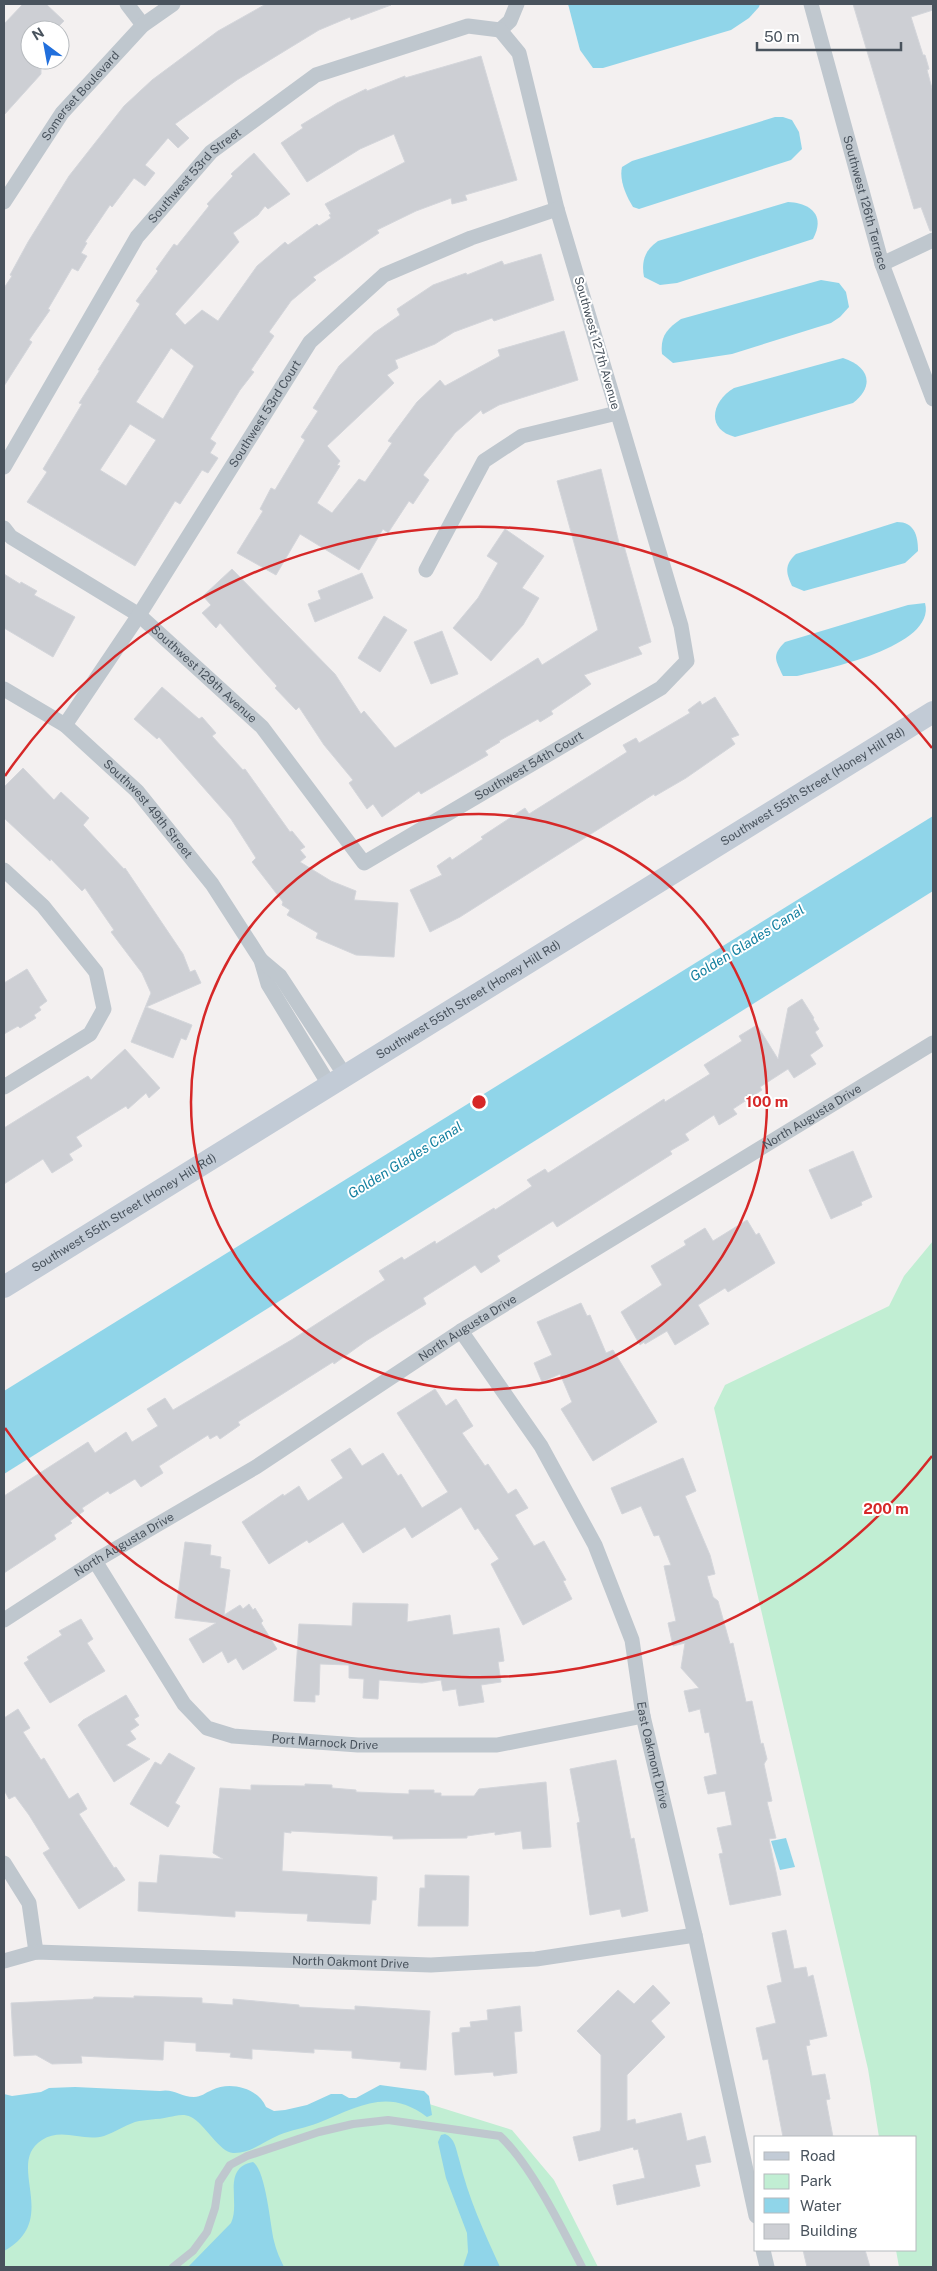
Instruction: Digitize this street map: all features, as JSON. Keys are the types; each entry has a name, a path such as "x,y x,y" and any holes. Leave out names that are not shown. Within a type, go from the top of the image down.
{"street":[{"path":"126,4 144,25"},
{"name":"Somerset Boulevard","path":"4,202 62,113 144,25 173,4"},
{"path":"500,30 510,21 517,4"},
{"name":"Southwest 126th Terrace","path":"811,4 882,264 933,399"},
{"name":"Southwest 53rd Street","path":"4,467 137,237 212,152 316,75 468,26 500,30"},
{"name":"Southwest 127th Avenue","path":"500,30 520,53 557,209 681,626 687,661"},
{"name":"Southwest 53rd Court","path":"65,725 140,615 310,342 384,275 471,238 557,209"},
{"path":"882,264 933,240"},
{"path":"426,570 484,461 522,436 617,413"},
{"name":"Southwest 129th Avenue","path":"4,528 11,537 140,615 262,728 364,863"},
{"name":"Southwest 54th Court","path":"364,863 662,688 687,661"},
{"name":"Southwest 49th Street","path":"4,689 65,725 138,791 212,884 261,960 280,976 338,1082"},
{"name":"Southwest 55th Street (Honey Hill Rd)","path":"4,1288 933,712"},
{"path":"4,870 43,906 96,972 104,1009 90,1034 4,1087"},
{"name":"North Augusta Drive","path":"4,1620 95,1561 256,1467 461,1331 933,1042"},
{"name":"East Oakmont Drive","path":"461,1331 541,1446 595,1545 632,1640 643,1716 695,1935 754,2207"},
{"name":"Port Marnock Drive","path":"95,1561 184,1704 207,1728 224,1733 358,1745 498,1745 643,1716"},
{"path":"4,1863 29,1903 36,1952"},
{"name":"North Oakmont Drive","path":"4,1961 36,1952 431,1965 536,1959 695,1935"},
{"path":"763,2251 767,2267"}],"lane":[{"path":"174,2267 193,2251 207,2232 215,2208 219,2182 230,2165 247,2156 319,2132 352,2124 388,2120 500,2136 512,2147 567,2237 582,2267"}],"green space":[{"path":"933,1241 933,2267 899,2267 896,2251 917,2251 917,2136 879,2136 868,2069 714,1408 725,1385 889,1306 904,1276"},
{"path":"397,2094 512,2130 554,2180 598,2267 4,2267 4,2110 139,2100 262,2118"}],"water":[{"path":"568,4 760,4 749,18 731,30 603,68 593,68 580,50"},
{"path":"775,117 792,120 799,132 802,149 791,160 639,209 633,207 624,188 621,177 622,167 632,161"},
{"path":"788,202 803,205 814,212 818,223 813,239 677,283 660,285 644,277 643,266 645,256 658,241"},
{"path":"821,280 839,283 846,292 849,307 831,323 732,354 673,363 662,354 663,338 672,326 681,319"},
{"path":"843,358 852,361 863,371 866,377 865,390 853,403 735,437 719,428 715,414 717,407 726,394 734,388"},
{"path":"897,522 911,527 917,540 918,551 905,563 804,591 792,586 787,569 789,562 796,554"},
{"path":"925,603 924,619 914,632 896,644 875,654 797,676 783,676 778,666 776,655 785,642 908,605"},
{"name":"Golden Glades Canal","path":"933,816 933,891 4,1474 4,1391"},
{"path":"786,1838 795,1867 780,1870 771,1841"},
{"path":"380,2085 424,2091 429,2096 432,2115 427,2117 413,2108 399,2103 386,2101 373,2103 360,2106 313,2125 284,2133 239,2153 233,2153 222,2148 202,2125 185,2115 135,2122 104,2136 50,2136 42,2140 32,2150 28,2163 31,2208 29,2224 21,2238 4,2251 4,2094 12,2096 41,2092 49,2088 75,2087 165,2090 194,2097 201,2096 219,2087 235,2086 257,2095 266,2107 274,2111 307,2105 331,2094 342,2094 349,2098 356,2098"},
{"path":"445,2134 455,2144 472,2201 500,2267 463,2267 468,2252 467,2233 446,2178 438,2142 441,2135"},
{"path":"253,2162 257,2167 264,2186 272,2233 284,2267 188,2267 231,2223 234,2215 234,2187 237,2171"}],"building":[{"path":"23,4 46,4 63,20 20,20 20,70 41,70 41,74 4,115 4,24"},
{"path":"266,4 391,5 351,20 350,17 319,30 237,80 175,124 189,138 178,148 168,138 145,165 155,173 145,186 134,178 112,207 110,205 85,242 87,243 81,253 87,256 78,271 72,268 48,309 50,310 29,340 32,342 4,386 4,288 12,276 10,275 28,242 69,176 124,106 152,80 218,31"},
{"path":"853,4 933,4 933,10 911,17 923,55 925,55 933,92 933,231 930,231 921,207 914,209"},
{"path":"481,56 517,180 465,195 467,200 452,204 451,198 416,211 377,230 379,233 313,277 316,280 291,301 269,332 274,336 251,370 254,372 240,390 210,439 216,443 210,453 218,458 208,473 202,470 180,504 175,501 135,566 27,502 47,472 43,469 82,404 79,403 140,304 136,301 158,271 156,269 174,244 177,246 209,206 207,204 233,176 231,174 254,153 290,194 268,209 265,206 258,215 233,233 239,242 175,314 185,325 202,310 218,321 257,266 285,242 288,245 317,224 319,226 331,218 329,215 331,214 325,204 405,162 394,134 360,149 307,182 281,143 303,128 301,125 337,103 366,89 367,91 405,76 405,78","holes":["171,348 194,366 163,419 136,402","130,424 156,440 126,486 100,470"]},
{"path":"541,254 554,300 494,321 492,318 454,332 435,344 395,360 398,368 387,375 394,383 327,446 340,461 337,465 340,466 317,503 332,513 359,479 365,482 392,443 388,441 417,402 440,380 445,386 500,356 498,350 564,331 578,380 499,405 483,414 481,410 455,433 423,475 429,480 413,504 409,501 388,533 383,529 359,570 300,534 276,575 237,553 263,511 260,509 271,488 275,490 305,440 301,437 318,411 313,408 339,366 374,333 400,315 397,309 433,285 466,273 467,275 502,261 504,265"},
{"path":"601,469 620,547 624,546 651,642 638,647 642,654 584,675 591,684 551,711 553,714 540,722 538,719 499,741 485,751 488,755 421,794 419,791 382,817 373,804 367,809 349,783 353,780 324,745 299,707 296,710 275,688 277,686 220,623 216,628 202,613 211,605 203,596 232,569 335,674 361,714 364,711 395,748 538,658 542,665 598,630 557,481"},
{"path":"505,529 544,556 522,588 539,598 523,625 491,661 453,628 478,598 498,563 487,556"},
{"path":"362,573 373,598 315,622 308,604 321,599 318,591"},
{"path":"4,574 20,584 21,582 37,591 34,595 75,617 53,657 4,628"},
{"path":"384,616 407,630 380,672 358,658"},
{"path":"442,631 458,674 431,684 414,642"},
{"path":"162,687 199,719 202,717 216,733 212,736 243,770 245,769 290,832 292,831 305,847 300,850 306,857 300,862 331,881 356,891 354,900 398,903 394,957 356,955 316,938 318,933 287,915 290,910 282,905 283,902 252,862 256,858 231,819 159,737 157,739 134,719"},
{"path":"715,697 739,735 731,738 735,744 686,778 655,796 654,794 460,917 430,932 410,890 442,875 437,866 450,857 452,860 483,839 481,837 525,808 529,814 627,752 623,745 636,738 639,743 690,713 688,710 700,701 702,705"},
{"path":"23,768 54,800 61,792 89,818 83,825 125,868 183,954 190,972 195,970 201,983 146,1007 192,1025 186,1040 181,1038 173,1058 131,1042 151,993 142,973 111,932 114,930 85,888 82,891 51,859 50,861 4,818 4,787"},
{"path":"27,969 47,1001 39,1007 41,1010 34,1015 36,1018 20,1028 18,1026 4,1034 4,983"},
{"path":"802,999 819,1029 815,1032 823,1046 810,1055 816,1064 794,1078 788,1069 760,1087 762,1090 733,1109 737,1114 719,1125 714,1115 685,1134 689,1140 670,1151 672,1154 557,1227 553,1221 497,1256 500,1261 481,1273 475,1265 423,1298 426,1304 366,1341 334,1364 333,1362 238,1422 240,1425 220,1439 217,1435 210,1439 208,1435 159,1466 163,1473 141,1487 135,1479 110,1494 108,1491 82,1508 84,1511 70,1521 72,1523 54,1535 56,1539 4,1573 4,1496 88,1442 95,1453 126,1432 132,1442 158,1426 147,1409 165,1398 173,1410 293,1339 385,1280 379,1271 402,1257 404,1260 435,1241 436,1244 494,1208 495,1210 532,1186 527,1180 545,1169 548,1173 664,1099 665,1102 710,1074 704,1065 742,1041 739,1036 757,1025 778,1059 788,1008"},
{"path":"125,1049 160,1088 149,1098 146,1093 128,1109 126,1106 76,1137 82,1146 69,1154 73,1160 52,1173 43,1159 4,1184 4,1128 88,1076 91,1080"},
{"path":"853,1151 872,1197 861,1202 862,1205 831,1219 809,1170"},
{"path":"747,1220 756,1235 759,1233 775,1263 728,1292 725,1288 698,1305 709,1324 675,1345 667,1331 640,1345 621,1312 662,1285 651,1266 686,1245 684,1241 705,1228 713,1241"},
{"path":"581,1303 587,1316 590,1315 606,1353 613,1350 657,1422 593,1461 561,1409 572,1402 560,1374 542,1382 534,1363 552,1355 537,1322"},
{"path":"435,1389 446,1406 456,1399 473,1426 462,1433 485,1466 488,1464 508,1494 516,1489 528,1508 515,1515 534,1546 544,1541 566,1580 563,1581 572,1599 523,1625 491,1564 499,1559 478,1528 475,1530 461,1507 412,1538 405,1527 363,1553 343,1522 309,1543 307,1540 269,1564 242,1522 283,1494 284,1496 299,1486 308,1501 343,1478 331,1460 350,1448 362,1466 383,1453 398,1476 401,1474 422,1508 448,1492 397,1413"},
{"path":"683,1458 696,1491 685,1496 710,1555 715,1574 707,1576 713,1597 718,1601 730,1644 733,1643 746,1702 752,1701 761,1744 763,1743 767,1759 764,1764 772,1801 767,1802 776,1838 769,1839 781,1895 730,1905 719,1854 723,1853 717,1828 732,1825 725,1791 708,1794 704,1777 717,1774 709,1732 705,1733 700,1709 689,1712 684,1691 699,1688 681,1668 685,1643 673,1646 668,1623 676,1621 664,1566 671,1565 659,1535 654,1536 641,1506 622,1514 611,1488"},
{"path":"185,1542 211,1545 210,1555 221,1557 220,1568 230,1570 224,1615 240,1605 243,1609 249,1604 253,1610 255,1608 263,1621 261,1623 277,1649 243,1670 236,1658 228,1663 222,1651 203,1663 189,1639 216,1623 175,1618"},
{"path":"353,1603 408,1604 407,1622 450,1615 453,1635 499,1628 504,1661 498,1662 501,1682 481,1685 484,1702 459,1706 456,1689 443,1691 441,1680 422,1683 379,1680 378,1699 363,1698 364,1679 349,1678 349,1665 320,1664 319,1695 315,1695 315,1702 294,1701 299,1624 352,1626"},
{"path":"81,1619 93,1639 87,1643 105,1671 50,1703 24,1663 29,1660 27,1657 62,1635 59,1631"},
{"path":"126,1695 139,1716 134,1719 139,1725 130,1731 136,1739 126,1745 150,1759 114,1782 78,1725 83,1720"},
{"path":"18,1709 30,1728 23,1732 41,1760 44,1758 69,1799 78,1793 87,1809 79,1814 114,1868 116,1867 125,1880 79,1909 43,1853 50,1849 29,1815 15,1796 9,1799 4,1790 4,1718"},
{"path":"169,1753 195,1768 175,1803 180,1806 168,1827 130,1804 155,1762 161,1765"},
{"path":"616,1760 631,1839 634,1838 648,1911 622,1917 620,1909 590,1915 577,1823 580,1822 570,1769"},
{"path":"546,1782 551,1847 523,1849 521,1831 495,1835 495,1832 467,1836 467,1838 393,1839 393,1836 284,1832 282,1871 377,1877 376,1900 372,1900 370,1924 307,1921 308,1914 235,1911 235,1917 138,1911 139,1882 157,1883 160,1855 223,1859 213,1853 220,1788 251,1790 251,1785 305,1786 305,1784 332,1785 332,1788 356,1790 356,1792 409,1794 409,1790 434,1790 434,1793 441,1793 441,1796 474,1796 479,1789"},
{"path":"425,1875 469,1876 468,1926 418,1926 420,1888 425,1888"},
{"path":"786,1930 794,1969 806,1967 808,1977 813,1975 827,2036 809,2040 810,2045 806,2046 812,2076 825,2074 830,2099 826,2100 833,2136 783,2136 768,2059 763,2060 756,2028 776,2023 767,1986 782,1982 772,1933"},
{"path":"653,1985 670,2003 651,2021 665,2037 627,2075 627,2121 635,2119 636,2124 681,2113 687,2141 705,2136 711,2162 695,2165 700,2186 617,2205 613,2185 645,2178 638,2149 634,2150 633,2147 579,2161 573,2137 600,2131 601,2127 601,2055 577,2031 618,1990 634,2004"},
{"path":"134,1996 202,1998 202,2003 233,2005 233,1999 299,2005 299,2007 355,2010 355,2006 430,2011 426,2070 400,2068 401,2062 352,2058 352,2051 314,2049 314,2053 252,2049 252,2059 230,2057 231,2053 196,2051 196,2043 164,2041 163,2060 81,2056 82,2063 52,2064 36,2055 14,2056 11,2003 93,1999 94,1997 134,1998"},
{"path":"520,2006 522,2031 514,2032 517,2073 494,2076 493,2072 455,2075 452,2033 460,2032 460,2028 471,2027 470,2022 488,2020 487,2010"},
{"path":"803,2251 865,2251 870,2267 807,2267"}]}
